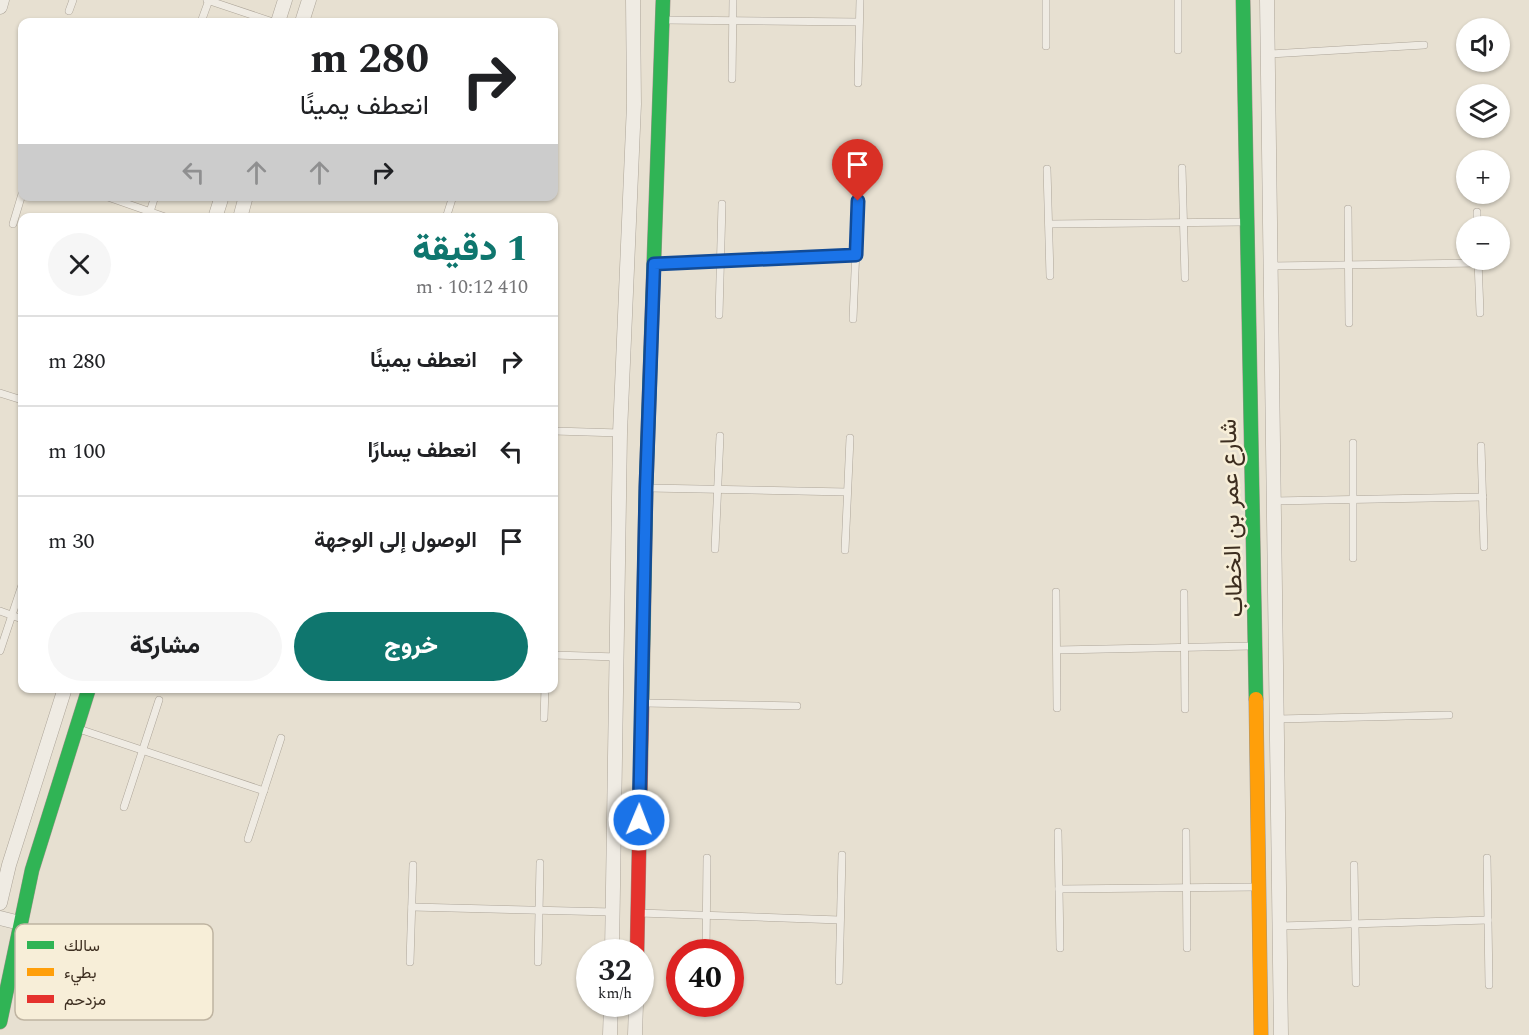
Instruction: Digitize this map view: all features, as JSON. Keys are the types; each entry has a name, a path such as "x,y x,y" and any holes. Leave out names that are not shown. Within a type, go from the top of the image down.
{"street":[{"path":"0,7 2,0"},
{"path":"279,18 285,0"},
{"path":"303,18 309,0"},
{"path":"612,939 620,433 634,104 633,0"},
{"path":"637,939 646,488 663,0"},
{"name":"شارع عمر بن الخطاب","path":"1244,0 1245,222 1257,646 1261,1035"},
{"name":"شارع عمر بن الخطاب","path":"1267,0 1281,1035"},
{"path":"634,104 659,107"},
{"path":"0,903 9,865 63,693"},
{"path":"0,918 20,923 32,870 87,693"},
{"path":"0,1022 15,948"},
{"path":"610,1035 611,1017"},
{"path":"635,1035 636,1017"}],"lane":[{"path":"69,11 73,0"},
{"path":"202,18 208,0 261,18"},
{"path":"732,79 733,0"},
{"path":"858,83 860,0"},
{"path":"1046,0 1046,46"},
{"path":"1178,0 1178,50"},
{"path":"662,20 859,22"},
{"path":"1268,54 1424,45"},
{"path":"1182,168 1185,278"},
{"path":"1047,169 1050,276"},
{"path":"13,224 20,201"},
{"path":"117,201 147,213"},
{"path":"853,319 858,201"},
{"path":"719,315 722,204"},
{"path":"1348,209 1349,323"},
{"path":"1049,224 1245,222"},
{"path":"654,264 856,255"},
{"path":"1270,266 1456,262"},
{"path":"1478,270 1480,313"},
{"path":"0,393 18,399"},
{"path":"558,431 620,433"},
{"path":"715,549 720,436"},
{"path":"845,550 850,438"},
{"path":"1353,443 1353,558"},
{"path":"1481,446 1484,548"},
{"path":"646,488 848,492"},
{"path":"1274,501 1483,497"},
{"path":"1056,592 1057,708"},
{"path":"1184,593 1185,709"},
{"path":"0,651 18,597"},
{"path":"0,611 18,617"},
{"path":"1057,650 1257,646"},
{"path":"558,655 617,657"},
{"path":"544,718 545,693"},
{"path":"124,807 159,700"},
{"path":"641,703 797,706"},
{"path":"1278,719 1449,715"},
{"path":"76,728 264,790"},
{"path":"248,839 281,738"},
{"path":"1059,832 1060,948"},
{"path":"1186,832 1187,948"},
{"path":"839,981 842,855"},
{"path":"706,939 707,858"},
{"path":"1487,858 1489,986"},
{"path":"538,962 540,863"},
{"path":"410,962 413,865"},
{"path":"1354,865 1356,983"},
{"path":"1059,889 1260,887"},
{"path":"412,907 613,912"},
{"path":"637,913 840,920"},
{"path":"1280,926 1488,920"}],"traffic: fast":[{"path":"642,702 646,488 663,0"},
{"path":"1243,0 1256,699"},
{"path":"21,924 32,870 87,693"},
{"path":"0,1022 15,951"}],"traffic: slow":[{"path":"1256,699 1261,1035"}],"traffic: jam":[{"path":"637,939 642,702"}],"route":[{"path":"639,820 646,488 654,264 856,255 858,201"}]}
